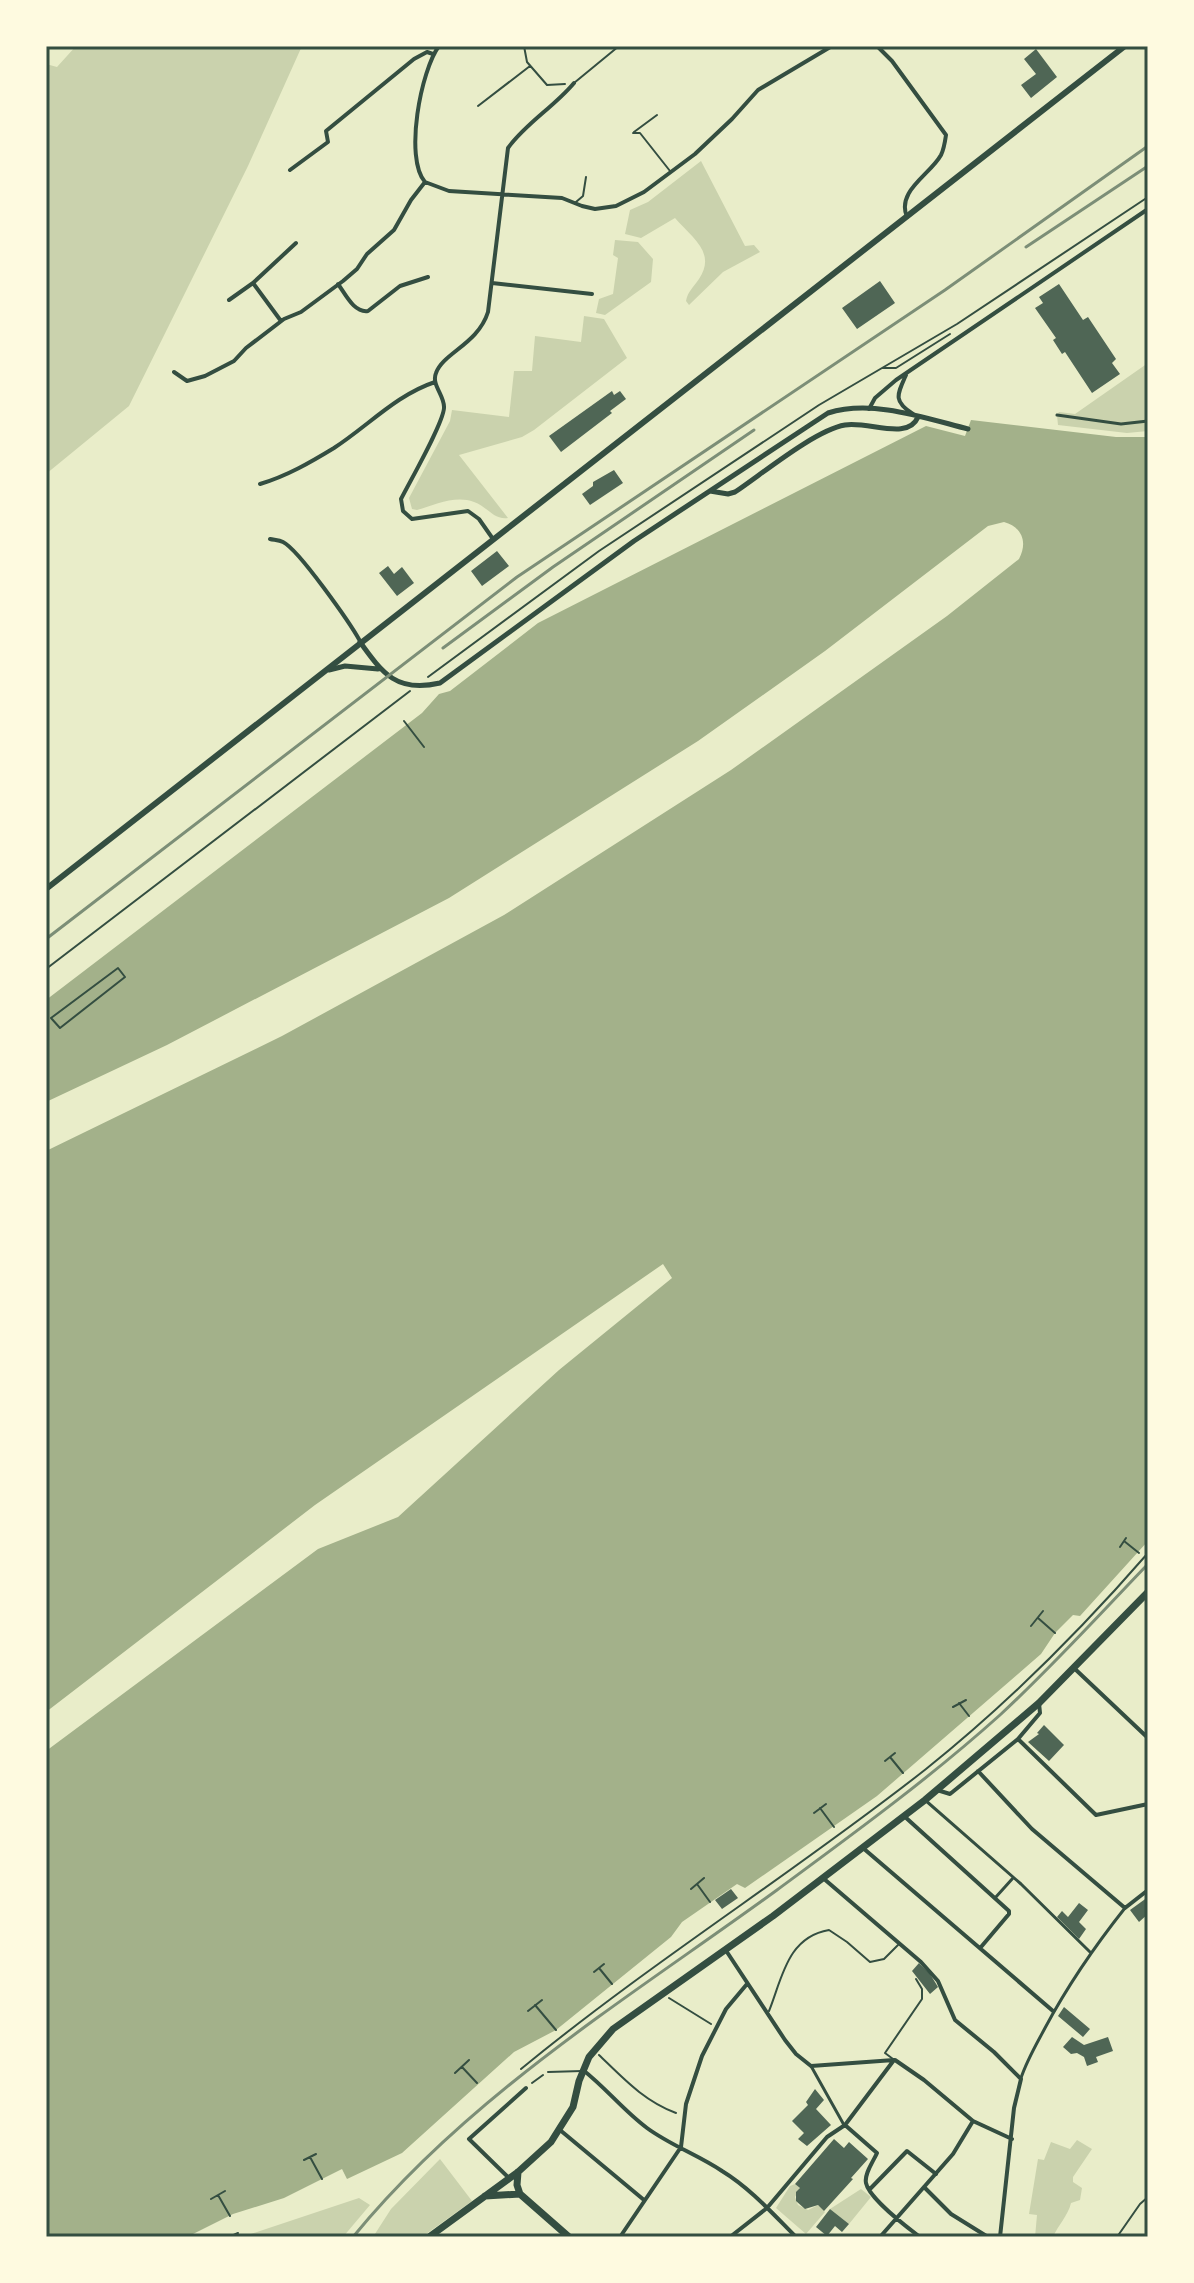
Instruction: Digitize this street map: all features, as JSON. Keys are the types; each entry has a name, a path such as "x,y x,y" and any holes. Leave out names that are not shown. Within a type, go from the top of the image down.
{"main road":[{"path":"46,889 1125,46"},
{"path":"429,2237 518,2172 560,2130 573,2107 583,2070 593,2050 620,2024 823,1878 925,1800 1039,1703 1148,1592"},
{"path":"518,2172 520,2194 569,2237"},
{"path":"485,2196 520,2194"}],"street":[{"path":"439,46 423,83 415,151 417,171 425,182 449,191 547,196 595,209 616,206 635,198 722,129 758,90 832,46"},
{"path":"877,46 892,61 946,135 940,157 906,195 907,217"},
{"path":"290,170 328,142 326,131 414,59 427,52 433,54"},
{"path":"493,539 479,519 468,511 417,520 403,511 401,499 443,416 444,400 435,382 437,370 483,325 488,312 508,148 574,83"},
{"path":"174,372 187,381 221,368 234,361 281,321 301,312 338,284 394,230 416,191 425,182"},
{"path":"869,409 875,398 907,373 1148,209"},
{"path":"229,300 253,283 296,243"},
{"path":"338,284 362,312 368,311 400,286 428,277"},
{"path":"253,283 281,321"},
{"path":"492,283 592,294"},
{"path":"907,373 898,392 899,400 902,406 918,417"},
{"path":"260,484 282,477 335,447 411,391 435,382"},
{"path":"270,539 284,542 299,558 352,627 379,669 412,686 425,686 440,683 634,541 818,418 839,410 869,409 968,429"},
{"path":"1057,415 1121,424 1148,421"},
{"path":"709,491 735,492 821,434 837,427 864,423 901,431 916,423 918,417"},
{"path":"325,671 345,666 379,669"},
{"path":"1075,1669 1148,1738"},
{"path":"937,1790 950,1794 1018,1739 1040,1713 1039,1703"},
{"path":"1018,1739 1096,1815 1148,1804"},
{"path":"978,1771 1032,1829 1125,1908"},
{"path":"925,1800 1090,1952"},
{"path":"904,1816 1009,1911 981,1947"},
{"path":"863,1848 1053,2011"},
{"path":"823,1878 932,1974 955,2020 1021,2079"},
{"path":"995,1898 1013,1878"},
{"path":"1000,2237 1014,2108 1029,2055 1090,1952 1125,1908 1148,1890"},
{"path":"725,1949 796,2054 811,2066 845,2125 877,2153 867,2175 869,2189 895,2218 920,2237"},
{"path":"620,2237 681,2147 686,2104 699,2066 715,2027 747,1984"},
{"path":"811,2066 894,2060 924,2080 973,2121 1012,2139"},
{"path":"730,2237 767,2208 827,2137 845,2125 894,2060"},
{"path":"583,2070 602,2084 645,2127 724,2172 796,2237"},
{"path":"509,2178 469,2139 526,2088"},
{"path":"880,2237 953,2154 973,2121"},
{"path":"560,2130 644,2200"},
{"path":"869,2189 907,2151 936,2174"},
{"path":"924,2187 951,2214 988,2237"}],"lane":[{"path":"574,83 619,46"},
{"path":"657,115 633,133 640,133 671,172"},
{"path":"575,202 583,196 586,177"},
{"path":"769,2012 786,1962 818,1933 829,1930 870,1962 884,1959 898,1944"},
{"path":"894,2060 885,2053 922,1999 922,1989 916,1979"},
{"path":"548,2072 583,2070"}],"path":[{"path":"524,46 531,66 547,85 574,83"},
{"path":"478,106 531,66"},
{"path":"425,679 599,551 819,405 957,324 1148,197"},
{"path":"881,368 896,368 967,324"},
{"path":"46,969 416,686"},
{"path":"404,721 424,747"},
{"path":"118,968 125,977 60,1028 51,1018 118,968"},
{"path":"1120,1547 1125,1540 1139,1553"},
{"path":"521,2069 619,1992 930,1766 1046,1660 1148,1553"},
{"path":"1031,1626 1043,1611"},
{"path":"1038,1618 1055,1633"},
{"path":"953,1707 966,1700"},
{"path":"959,1703 969,1716"},
{"path":"885,1761 895,1753"},
{"path":"890,1757 903,1773"},
{"path":"814,1813 826,1804"},
{"path":"820,1808 834,1827"},
{"path":"691,1889 704,1878"},
{"path":"697,1884 710,1902"},
{"path":"594,1972 604,1964"},
{"path":"599,1968 612,1984"},
{"path":"528,2011 542,2000"},
{"path":"673,2001 715,2027"},
{"path":"535,2005 556,2030"},
{"path":"593,2050 634,2090 659,2107 685,2116"},
{"path":"455,2073 469,2060"},
{"path":"462,2067 477,2083"},
{"path":"526,2088 548,2072"},
{"path":"304,2160 316,2154"},
{"path":"310,2157 322,2179"},
{"path":"211,2199 225,2191"},
{"path":"218,2195 230,2216"},
{"path":"1117,2237 1148,2197"},
{"path":"229,2237 238,2233"}],"shaded area":[{"path":"76,46 302,46 248,166 129,406 46,474 46,64 57,67"},
{"path":"701,161 745,246 754,245 760,252 723,272 689,305 686,301 689,292 699,279 705,261 704,253 694,239 675,218 641,238 625,234 630,210 648,202"},
{"path":"615,240 638,242 653,259 651,282 605,315 596,313 599,299 613,294 618,258 613,255"},
{"path":"584,316 604,319 627,358 522,437 459,455 508,518 498,517 467,500 452,500 412,509 409,498 450,421 452,410 509,417 514,371 532,371 535,336 581,342"},
{"path":"1148,363 1148,431 1127,433 1058,425 1059,412 1075,414"},
{"path":"971,420 1116,437 1148,437 1148,1541 1080,1616 1073,1615 1055,1633 1041,1654 877,1796 745,1888 737,1884 682,1922 671,1937 556,2030 514,2052 402,2153 347,2179 342,2169 284,2198 233,2214 187,2237 46,2237 46,1751 318,1549 398,1517 559,1370 672,1278 663,1264 315,1505 46,1712 46,1151 282,1036 504,915 731,770 947,616 1019,559 1023,547 1022,536 1004,522 988,526 825,651 698,741 449,898 167,1045 46,1102 46,1000 422,713 439,694 450,691 538,623 926,426 965,436"},
{"path":"1077,2140 1092,2149 1073,2177 1073,2182 1082,2188 1080,2200 1071,2203 1053,2237 1035,2237 1037,2215 1029,2214 1038,2159 1044,2160 1051,2142 1070,2149"},
{"path":"440,2159 472,2201 422,2237 373,2237 391,2209"},
{"path":"795,2184 800,2188 795,2197 798,2205 808,2210 818,2205 825,2212 806,2234 776,2208 790,2186"},
{"path":"861,2189 871,2197 849,2224 830,2209"},
{"path":"359,2198 370,2205 343,2237 242,2237"}],"building":[{"path":"1036,49 1057,77 1031,98 1021,85 1036,74 1024,59"},
{"path":"880,281 895,303 857,329 842,308"},
{"path":"1059,284 1083,320 1088,317 1116,359 1112,363 1120,374 1092,393 1065,352 1062,354 1053,340 1056,338 1035,308 1043,303 1039,297"},
{"path":"612,391 614,395 620,391 626,399 561,452 549,436"},
{"path":"614,470 623,483 590,505 582,494 593,486 593,482"},
{"path":"497,551 509,566 482,586 471,571"},
{"path":"388,566 394,574 402,567 414,583 397,596 379,573"},
{"path":"1044,1725 1064,1745 1049,1761 1028,1742 1039,1734"},
{"path":"731,1889 738,1898 722,1909 715,1900"},
{"path":"1148,1897 1148,1914 1139,1922 1130,1910"},
{"path":"1079,1903 1088,1910 1079,1922 1086,1929 1079,1939 1057,1917 1062,1911 1068,1917"},
{"path":"919,1963 938,1987 930,1994 912,1971"},
{"path":"1064,2007 1090,2029 1083,2037 1058,2016"},
{"path":"1072,2037 1084,2045 1108,2037 1113,2051 1096,2057 1098,2062 1087,2066 1084,2057 1071,2054 1063,2047"},
{"path":"815,2089 824,2100 816,2109 831,2125 807,2146 798,2139 804,2133 792,2121 808,2105 806,2102"},
{"path":"834,2139 844,2148 849,2142 868,2159 824,2211 818,2205 805,2209 796,2201 796,2192 800,2188 795,2184"},
{"path":"830,2209 849,2224 842,2232 835,2226 827,2236 816,2227"}],"railway":[{"path":"46,939 517,577 945,290 1148,146"},
{"path":"1026,247 1148,166"},
{"path":"443,648 553,567 754,430"},
{"path":"353,2237 398,2186 499,2093 553,2050 862,1827 973,1738 1038,1678 1148,1564"}]}
